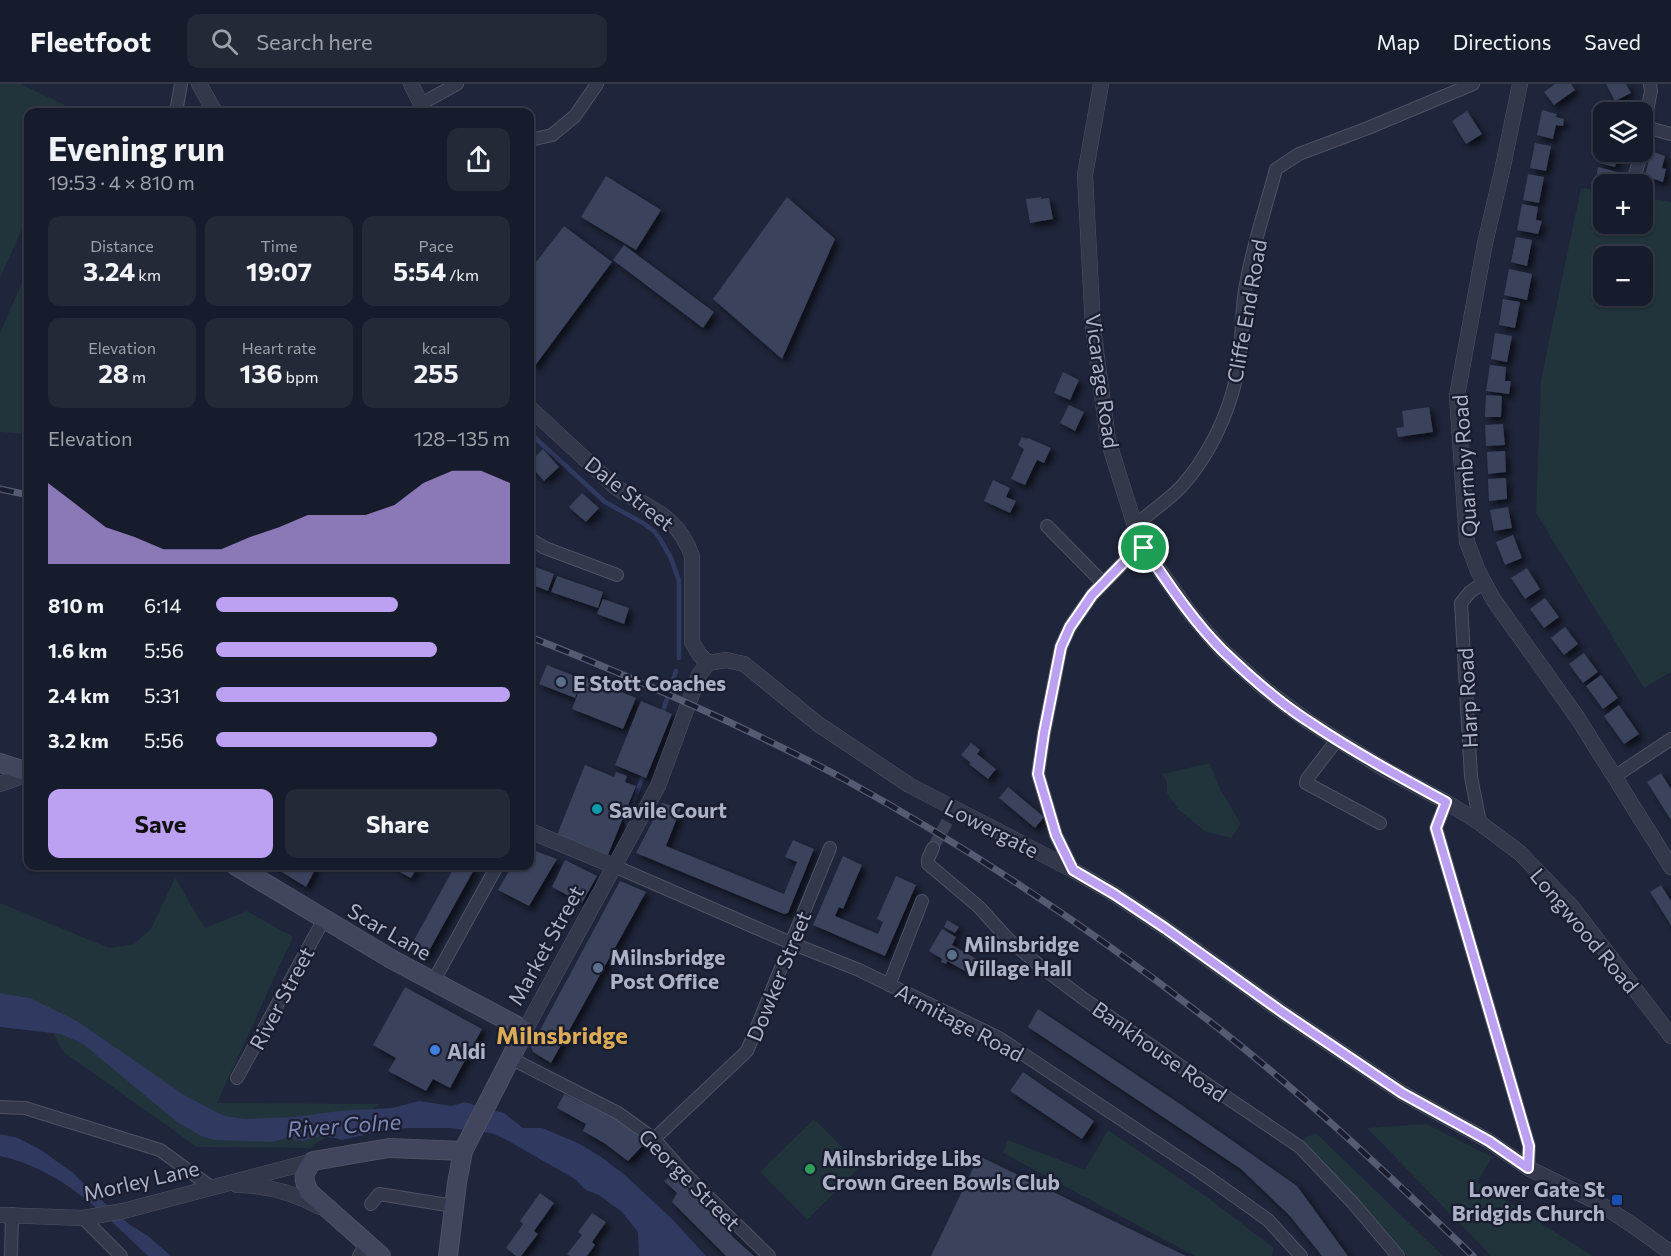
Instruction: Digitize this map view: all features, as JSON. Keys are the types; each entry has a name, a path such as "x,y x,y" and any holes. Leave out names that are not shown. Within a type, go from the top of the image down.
{"main road":[{"path":"0,763 24,770"},
{"name":"Scar Lane","path":"243,870 433,982 525,1030"},
{"name":"Market Street","path":"448,1256 464,1148 525,1030"},
{"name":"Morley Lane","path":"313,1161 389,1148 464,1148"},
{"path":"313,1161 305,1171 304,1181 309,1192 363,1250 381,1256"}],"street":[{"path":"177,108 181,84"},
{"path":"199,84 212,108"},
{"path":"411,84 423,108 457,84"},
{"path":"534,139 552,135 575,116 597,84"},
{"name":"Vicarage Road","path":"1101,84 1085,175 1092,328 1108,440 1144,548 1182,604 1221,649"},
{"name":"Cliffe End Road","path":"1135,526 1180,488 1203,457 1222,423 1236,379 1244,297 1251,264 1276,169 1299,154 1473,84"},
{"name":"Quarmby Road","path":"1520,84 1485,243 1456,396 1467,542 1484,583 1504,616 1577,717 1671,867"},
{"path":"1649,102 1650,84"},
{"path":"1653,129 1671,134"},
{"name":"Dale Street","path":"534,414 612,485 661,513 681,532 692,556 692,642 708,663"},
{"path":"1047,526 1103,583"},
{"path":"534,541 545,548 617,575"},
{"path":"1073,870 1056,835 1038,774 1061,647 1070,627 1092,595 1125,561 1144,548"},
{"name":"Harp Road","path":"1480,823 1471,777 1461,603 1470,592 1484,583"},
{"name":"Longwood Road","path":"1221,649 1266,690 1309,722 1386,770 1480,823 1520,853 1571,906 1671,1036"},
{"name":"Lowergate","path":"708,663 726,660 744,664 818,724 951,814 1073,870 1114,894 1402,1093 1489,1141 1528,1168 1597,1202 1671,1253"},
{"name":"Market Street","path":"525,1030 658,786 699,675 708,663"},
{"path":"1337,740 1306,783 1380,823"},
{"path":"1614,777 1671,740"},
{"path":"0,784 17,778 24,773"},
{"path":"1446,802 1436,828 1529,1146 1528,1168"},
{"path":"534,833 615,866"},
{"name":"Dowker Street","path":"654,1139 747,1051 830,848"},
{"name":"Bankhouse Road","path":"933,848 927,864 979,907 1007,938 1084,999 1300,1147 1353,1203 1398,1256"},
{"name":"Armitage Road","path":"615,866 791,943 859,970 999,1038 1203,1173 1268,1220 1301,1256"},
{"path":"433,982 494,870"},
{"path":"889,985 922,901"},
{"name":"River Street","path":"237,1078 324,919"},
{"name":"George Street","path":"510,1058 618,1113 654,1139 685,1174 769,1256"},
{"path":"0,1107 25,1108 159,1150 215,1186"},
{"name":"Morley Lane","path":"6,1214 88,1218 123,1211 313,1161"},
{"name":"Morley Lane","path":"215,1186 252,1185 281,1190 304,1198 331,1213"},
{"path":"371,1204 379,1194 454,1206"},
{"path":"6,1214 10,1256"},
{"path":"88,1218 119,1255"}],"shaded area":[{"path":"0,84 21,84 71,108 24,108 24,225 0,278"},
{"path":"1581,188 1593,190 1593,234 1653,234 1653,199 1671,202 1671,672 1644,688 1536,513 1541,380"},
{"path":"24,277 24,434 0,432 0,333"},
{"path":"1210,763 1220,789 1241,824 1231,838 1206,832 1179,810 1167,793 1167,782 1162,774"},
{"path":"175,878 205,928 247,911 293,937 217,1103 380,1104 309,1148 197,1147 62,1051 54,1034 30,998 0,993 0,903 109,948 134,944 151,929"},
{"name":"Milnsbridge Libs Crown Green Bowls Club","path":"814,1119 861,1166 807,1220 760,1172"},
{"path":"1426,1124 1492,1157 1477,1182 1592,1256 1491,1256 1367,1128"},
{"path":"1108,1130 1204,1195 1274,1248 1272,1256 1195,1256 1003,1153 1008,1140 1085,1170"},
{"path":"1316,1133 1443,1256 1407,1256 1301,1140"}],"water":[{"name":"River Colne","path":"0,993 30,998 77,1021 184,1095 224,1116 246,1119 294,1117 339,1111 392,1108 419,1101 452,1106 464,1102 504,1113 523,1128 542,1128 578,1143 601,1157 626,1176 673,1220 706,1256 639,1256 638,1232 622,1212 599,1195 586,1190 575,1179 491,1133 451,1128 407,1128 342,1140 321,1136 303,1141 286,1138 272,1142 215,1140 201,1136 177,1122 83,1044 61,1034 0,1027"},
{"path":"0,1134 18,1138 41,1150 73,1173 130,1225 148,1236 171,1256 148,1256 98,1209 62,1182 22,1162 0,1156"}],"building":[{"path":"1555,84 1571,84 1575,90 1554,105 1544,92"},
{"path":"1606,84 1626,84 1631,93 1615,101"},
{"path":"1542,110 1557,114 1556,117 1564,119 1563,126 1556,125 1553,139 1537,135"},
{"path":"1467,111 1482,134 1466,144 1452,121"},
{"path":"1535,143 1551,146 1546,171 1530,168"},
{"path":"1653,152 1665,156 1662,168 1666,169 1663,182 1653,179 1653,174 1645,174 1648,162 1653,162"},
{"path":"1599,162 1616,162 1615,167"},
{"path":"1598,167 1617,172 1616,174 1597,174"},
{"path":"1528,174 1544,177 1539,203 1523,200"},
{"path":"606,176 661,210 636,250 581,217"},
{"path":"787,197 835,239 782,359 713,299"},
{"path":"1041,197 1041,199 1049,198 1053,219 1030,223 1026,199"},
{"path":"1522,204 1538,207 1536,220 1542,221 1538,234 1517,230"},
{"path":"564,226 612,262 534,367 534,265"},
{"path":"1516,237 1532,240 1527,266 1511,262"},
{"path":"624,245 714,312 703,328 613,260"},
{"path":"1509,269 1532,274 1527,300 1504,295"},
{"path":"1503,299 1520,302 1515,328 1499,325"},
{"path":"1495,333 1512,336 1507,362 1491,359"},
{"path":"1490,365 1506,367 1505,381 1511,381 1509,394 1486,391"},
{"path":"1063,372 1079,380 1070,400 1054,393"},
{"path":"1486,395 1502,396 1501,417 1485,417"},
{"path":"1069,405 1084,412 1075,431 1060,423"},
{"path":"1429,407 1433,432 1398,437 1396,428 1404,427 1402,411"},
{"path":"1503,424 1505,445 1486,446 1485,425"},
{"path":"1022,437 1051,448 1044,463 1037,460 1025,485 1011,479 1024,449 1018,445"},
{"path":"543,449 559,467 544,481 534,470 534,458"},
{"path":"1505,451 1506,472 1488,474 1487,452"},
{"path":"1506,478 1507,499 1489,501 1488,479"},
{"path":"993,480 1010,488 1006,497 1016,501 1010,513 984,501"},
{"path":"582,493 599,508 586,522 569,507"},
{"path":"1508,507 1512,528 1494,531 1490,510"},
{"path":"1513,535 1522,558 1505,565 1496,542"},
{"path":"534,566 554,574 548,591 534,586"},
{"path":"1527,568 1540,589 1525,599 1511,578"},
{"path":"557,576 603,592 598,608 551,592"},
{"path":"1545,598 1559,617 1544,628 1530,609"},
{"path":"603,599 629,608 624,624 597,614"},
{"path":"1565,627 1578,644 1564,655 1551,638"},
{"path":"1584,653 1598,672 1583,683 1569,664"},
{"name":"E Stott Coaches","path":"547,665 582,679 575,698 539,684"},
{"path":"1601,675 1618,698 1603,709 1586,686"},
{"path":"584,677 636,698 623,729 572,709"},
{"path":"641,701 672,714 646,778 615,765"},
{"path":"1619,705 1639,734 1624,744 1604,716"},
{"path":"971,743 980,750 977,754 996,769 988,779 961,755"},
{"name":"Savile Court","path":"585,765 614,777 616,772 627,776 625,782 636,786 608,855 557,835"},
{"path":"1661,773 1671,789 1671,820 1647,782"},
{"path":"1008,787 1044,817 1035,828 999,798"},
{"path":"662,803 681,808 666,846 784,894 797,862 785,857 793,840 814,849 788,913 784,914 636,853"},
{"path":"534,850 557,859 529,906 498,890 510,870 534,870"},
{"path":"843,856 862,865 843,909 839,907 835,916 878,934 883,922 877,919 896,876 916,885 885,956 813,925"},
{"path":"565,860 597,876 582,903 552,887"},
{"path":"278,870 315,870 306,887"},
{"path":"396,870 416,870 411,878"},
{"path":"453,870 474,870 425,958 409,949"},
{"path":"620,881 646,892 551,1063 533,1052 531,1047"},
{"path":"1661,885 1671,901 1671,925 1650,892"},
{"path":"947,920 959,927 955,933 944,927"},
{"name":"Milnsbridge Village Hall","path":"942,929 956,937 952,945 980,961 972,975 947,961 946,964 941,962 942,959 929,951"},
{"path":"405,987 482,1029 450,1088 433,1079 426,1091 388,1071 396,1058 373,1045"},
{"path":"1038,1009 1297,1186 1348,1256 1322,1256 1290,1216 1241,1169 1028,1027"},
{"path":"1023,1072 1094,1121 1082,1139 1010,1091"},
{"path":"564,1094 614,1118 646,1142 628,1161 583,1131 586,1124 557,1108"},
{"path":"979,1156 1186,1256 931,1256"},
{"path":"674,1173 736,1240 754,1256 726,1256 672,1202 677,1193 664,1181"},
{"path":"540,1193 554,1203 534,1231 538,1234 521,1256 516,1256 506,1248 523,1224 520,1221"},
{"path":"592,1213 606,1222 592,1242 595,1245 587,1256 570,1256 567,1254 582,1235 578,1232"}],"waterway":[{"path":"534,437 605,502 643,523 660,539 671,558 679,581 679,658"},
{"path":"663,711 676,671"},
{"path":"628,826 626,821 643,776"}],"tunnel":[{"path":"933,848 948,820"}],"railway":[{"path":"0,489 24,494"},
{"path":"534,639 680,700 814,763 936,832 1028,890 1161,984 1274,1073 1342,1133 1473,1256"}],"place":[{"name":"E Stott Coaches","path":"561,682"},
{"name":"Savile Court","path":"597,809"},
{"name":"Milnsbridge Village Hall","path":"952,955"},
{"name":"Milnsbridge Post Office","path":"598,968"},
{"name":"Aldi","path":"435,1050"},
{"name":"Milnsbridge Libs Crown Green Bowls Club","path":"810,1169"},
{"name":"Lower Gate St Bridgids Church","path":"1617,1200"}],"district":[{"name":"Milnsbridge","path":"562,1034"}],"route":[{"path":"1144,548 1182,604 1221,649 1266,690 1309,722 1386,770 1446,802 1436,828 1529,1146 1528,1168 1489,1141 1402,1093 1282,1012 1165,928 1073,870 1056,835 1038,774 1061,647 1070,627 1092,595 1125,561 1144,548"}]}
